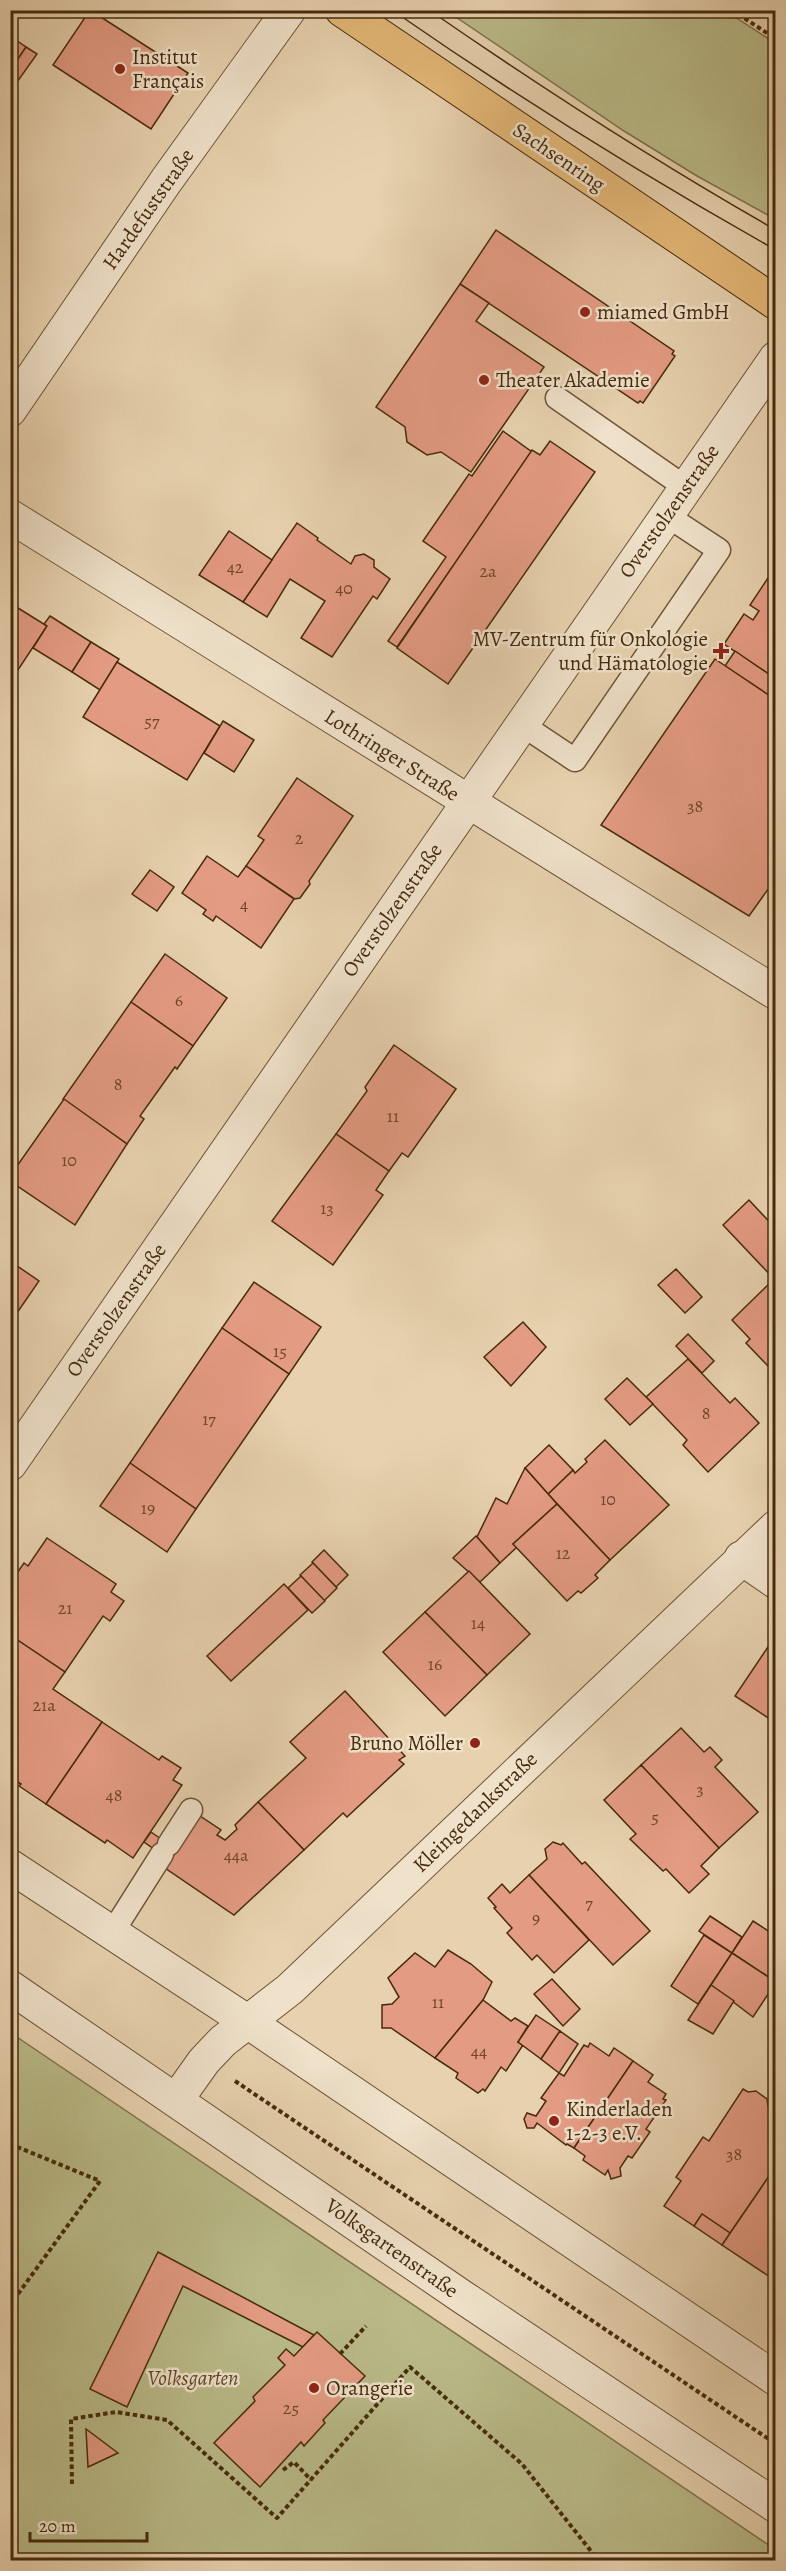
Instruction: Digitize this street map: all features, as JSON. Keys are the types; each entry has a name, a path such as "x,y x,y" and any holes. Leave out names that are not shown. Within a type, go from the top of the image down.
{"main road":[{"name":"Sachsenring","path":"342,10 776,303"}],"street":[{"name":"Hardefuststraße","path":"10,410 166,181 289,10"},
{"name":"Overstolzenstraße","path":"10,1464 466,802 776,358"},
{"name":"Lothringer Straße","path":"10,516 776,993"},
{"name":"Kleingedankstraße","path":"177,2099 204,2061 223,2041 290,1989 776,1527"},
{"path":"741,1558 776,1582"},
{"path":"10,1866 248,2022 776,2379"},
{"name":"Volksgartenstraße","path":"10,1987 177,2099 461,2296 776,2506"}],"lane":[{"path":"557,398 685,487"},
{"path":"521,724 575,760 719,550 666,515"},
{"path":"112,1933 191,1810"}],"path":[{"path":"732,10 776,39"},
{"path":"204,2061 776,2444"},
{"path":"10,2144 100,2181 10,2305"},
{"path":"340,2354 366,2326"},
{"path":"72,2484 71,2419 116,2412 167,2420 277,2518 410,2367 522,2464 598,2560"},
{"path":"283,2470 294,2463 311,2480"}],"green space":[{"path":"447,11 726,11 775,43 775,219 697,176 624,131"},
{"name":"Volksgarten","path":"11,2033 776,2550 775,2560 11,2560"}],"building":[{"name":"Institut Français","path":"90,10 188,73 151,129 53,65"},
{"path":"10,36 26,47 10,71"},
{"path":"26,47 37,54 10,92 10,71"},
{"path":"496,230 674,351 672,354 675,356 643,403 640,401 638,403 460,284"},
{"path":"460,284 489,303 476,321 544,367 471,472 441,452 427,455 407,442 405,427 376,407"},
{"path":"503,431 532,452 397,647 388,641 446,557 423,541 469,474 472,476"},
{"path":"550,441 595,472 448,684 397,648 532,450 540,455"},
{"path":"297,523 351,564 355,556 364,554 374,560 374,567 390,579 377,599 373,596 332,657 301,638 325,601 290,579 267,617 243,602"},
{"path":"229,531 272,560 243,602 199,575"},
{"path":"770,575 776,578 776,679 724,644 744,614 753,620 759,611 750,605"},
{"path":"10,603 47,626 10,682"},
{"path":"50,616 91,642 72,672 33,648 47,626 44,624"},
{"path":"91,642 119,659 100,690 72,672"},
{"path":"735,651 776,679 776,700 725,666"},
{"path":"715,659 776,700 776,878 749,916 601,825"},
{"path":"117,662 220,726 187,780 83,717"},
{"path":"223,721 254,740 234,772 204,753"},
{"path":"297,778 353,816 309,881 310,884 300,898 295,899 246,866 264,840 258,836"},
{"path":"207,856 238,877 246,866 294,899 261,948 216,916 213,921 203,914 206,910 182,893"},
{"path":"150,870 174,887 157,911 132,894"},
{"path":"165,954 227,998 193,1046 131,1002"},
{"path":"131,1002 193,1046 140,1116 144,1119 127,1144 63,1099"},
{"path":"394,1045 456,1089 408,1157 402,1153 389,1171 336,1134 367,1091 365,1087"},
{"path":"64,1099 127,1144 75,1225 10,1181 10,1176"},
{"path":"336,1134 389,1171 376,1190 383,1195 333,1265 272,1221"},
{"path":"749,1200 776,1229 776,1281 723,1225"},
{"path":"10,1261 39,1281 10,1323"},
{"path":"676,1269 702,1297 685,1313 658,1285"},
{"path":"774,1279 776,1281 776,1366 771,1362 768,1366 746,1343 750,1339 732,1320"},
{"path":"254,1282 321,1327 289,1374 222,1328"},
{"path":"523,1322 546,1347 511,1386 484,1357"},
{"path":"222,1328 289,1374 196,1509 130,1463"},
{"path":"688,1334 714,1361 702,1373 676,1346"},
{"path":"688,1359 730,1403 735,1398 759,1423 708,1472 683,1445 687,1440 646,1397"},
{"path":"627,1378 653,1404 630,1425 605,1399"},
{"path":"605,1440 669,1505 610,1560 548,1494 573,1470 575,1473 587,1462 585,1459"},
{"path":"549,1445 573,1470 548,1494 525,1468"},
{"path":"130,1463 196,1509 167,1552 100,1506"},
{"path":"525,1468 557,1504 513,1544 517,1547 500,1563 477,1537 496,1498 507,1504"},
{"path":"557,1504 610,1560 595,1575 598,1578 581,1593 578,1591 567,1601 513,1544"},
{"path":"476,1536 500,1563 480,1582 453,1558"},
{"path":"47,1538 116,1584 111,1592 124,1601 110,1621 103,1616 65,1672 10,1635 10,1583 24,1563 28,1566"},
{"path":"324,1550 348,1575 336,1587 312,1562"},
{"path":"313,1563 337,1588 324,1601 300,1575"},
{"path":"469,1571 530,1634 487,1675 425,1612"},
{"path":"301,1576 325,1601 312,1613 288,1588"},
{"path":"284,1584 308,1610 231,1681 207,1656"},
{"path":"425,1612 487,1675 445,1716 383,1652"},
{"path":"10,1635 65,1672 53,1689 102,1722 46,1804 19,1786 21,1784 10,1777"},
{"path":"776,1635 776,1723 735,1696"},
{"path":"345,1691 405,1756 399,1760 404,1764 347,1817 343,1813 304,1850 258,1802 306,1758 290,1742"},
{"path":"102,1722 159,1760 162,1756 181,1768 173,1780 182,1785 133,1858 107,1840 105,1843 46,1804"},
{"path":"681,1728 704,1752 710,1747 722,1760 715,1767 758,1812 719,1848 641,1765"},
{"path":"641,1765 719,1848 701,1866 709,1874 689,1893 666,1869 663,1871 630,1839 636,1834 604,1800"},
{"path":"258,1802 304,1850 234,1915 165,1868 200,1816 221,1830 217,1835 225,1840 237,1829 235,1825"},
{"path":"151,1832 177,1850 170,1860 144,1842"},
{"path":"553,1842 561,1845 563,1843 582,1864 585,1862 650,1931 613,1965 529,1875 547,1859 545,1849"},
{"path":"529,1875 589,1940 554,1973 537,1955 532,1960 507,1933 512,1928 488,1898 502,1884 510,1893"},
{"path":"710,1916 742,1937 732,1953 699,1931"},
{"path":"753,1921 776,1936 776,1977 773,1980 732,1953"},
{"path":"704,1935 732,1953 698,2004 671,1986"},
{"path":"448,1950 471,1964 492,1982 483,2000 435,2058 391,2028 382,2028 382,2005 392,2004 399,1997 388,1978 415,1953 435,1967"},
{"path":"732,1953 776,1982 753,2017 711,1985"},
{"path":"552,1979 580,2009 563,2026 534,1994"},
{"path":"711,1985 734,2001 713,2034 688,2020"},
{"path":"483,2000 511,2021 515,2018 528,2026 518,2042 523,2045 506,2071 501,2067 485,2091 483,2089 478,2093 456,2078 458,2073 435,2058"},
{"path":"536,2015 560,2031 541,2059 518,2042"},
{"path":"560,2031 578,2044 559,2073 541,2059"},
{"path":"590,2043 609,2056 614,2048 633,2061 574,2148 566,2145 537,2123 534,2128 527,2128 524,2119 527,2113 536,2116 546,2101 541,2098 559,2073 564,2076 584,2045 588,2047"},
{"path":"633,2061 653,2075 648,2082 666,2094 663,2099 666,2100 646,2129 650,2132 632,2158 628,2156 620,2168 621,2176 611,2179 608,2170 605,2175 583,2160 585,2156 574,2148"},
{"path":"743,2089 748,2092 756,2091 767,2099 768,2106 774,2110 771,2113 776,2116 776,2166 730,2233 702,2214 694,2226 664,2206 681,2181 676,2177 703,2137 709,2141"},
{"path":"776,2166 776,2281 722,2245"},
{"path":"702,2214 730,2233 722,2245 694,2226"},
{"path":"158,2252 314,2335 303,2347 183,2286 127,2407 90,2389"},
{"name":"Orangerie","path":"317,2332 365,2376 323,2420 325,2423 304,2446 301,2442 260,2487 214,2443 255,2401 253,2397 285,2365 278,2358 286,2349 294,2356"},
{"path":"86,2429 118,2453 88,2467"}],"tram line":[{"path":"392,10 581,134 776,250"},
{"path":"429,10 600,124 776,230"}],"place":[{"name":"Institut Français","path":"120,69"},
{"name":"miamed GmbH","path":"585,312"},
{"name":"Theater Akademie","path":"484,380"},
{"name":"MV-Zentrum für Onkologie und Hämatologie","path":"721,651"},
{"name":"Bruno Möller","path":"475,1743"},
{"name":"Kinderladen 1-2-3 e.V.","path":"554,2121"},
{"name":"Orangerie","path":"314,2388"}]}
